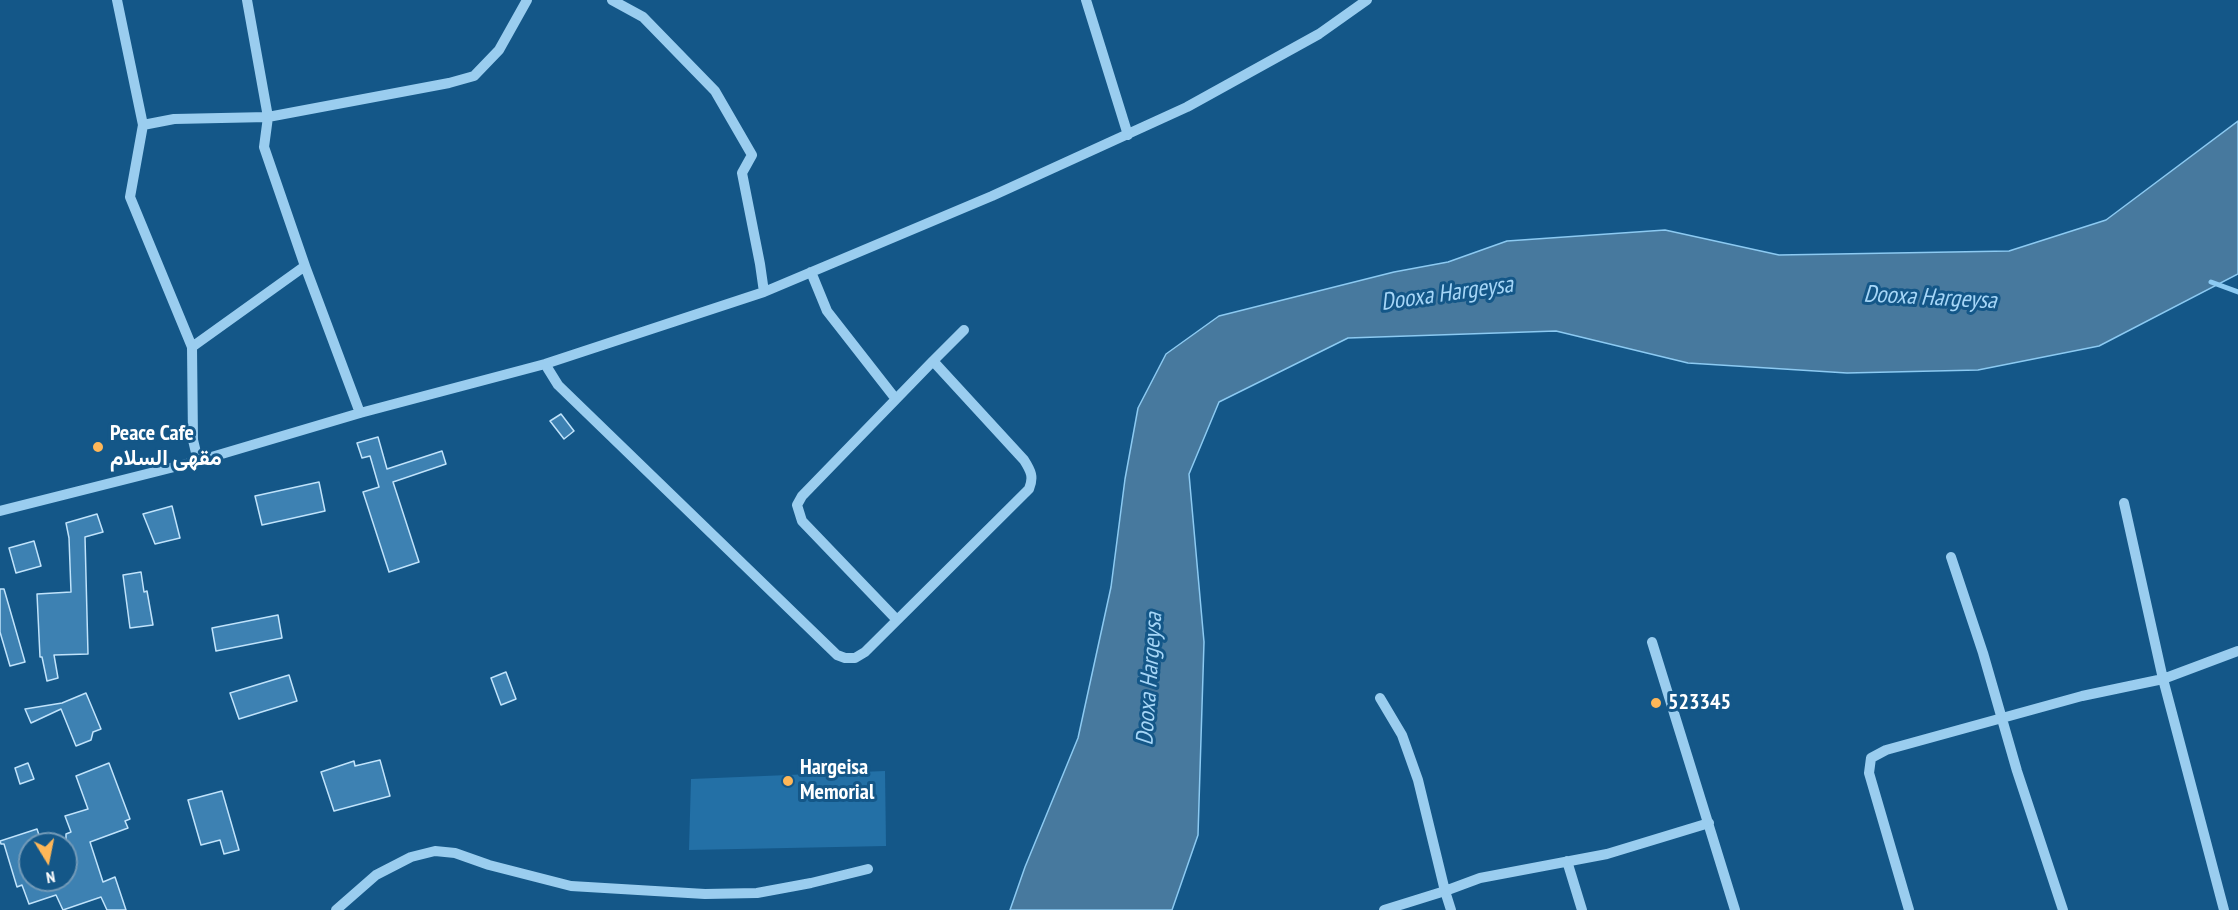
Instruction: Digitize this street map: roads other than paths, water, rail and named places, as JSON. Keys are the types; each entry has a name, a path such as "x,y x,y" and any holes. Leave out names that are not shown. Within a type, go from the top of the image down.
{"street":[{"path":"117,0 143,125 130,197 192,347 193,440 198,461"},
{"path":"247,0 268,117 264,147 305,266 360,413"},
{"path":"143,125 174,120 268,117 474,76 499,50 527,0"},
{"path":"612,0 643,17 715,91 752,155 742,172 764,292"},
{"path":"1086,0 1128,135"},
{"path":"0,511 198,461 360,413 545,364 764,292 992,196 1187,107 1319,34 1367,0"},
{"path":"192,347 305,266"},
{"path":"811,272 827,311 895,398"},
{"path":"897,620 802,521 797,505 802,496 895,398 964,330"},
{"path":"545,364 558,385 837,654 845,658 855,658 865,652 1029,489 1032,481 1031,471 1024,460 933,361"},
{"path":"2124,503 2163,679 2224,910"},
{"path":"1951,557 2017,771 2063,910"},
{"path":"1652,642 1735,910"},
{"path":"1909,910 1869,773 1871,758 1886,750 2003,720 2082,696 2163,679 2238,651"},
{"path":"1380,698 1402,735 1418,780 1451,910"},
{"path":"1383,910 1480,878 1606,854 1709,823"},
{"path":"336,910 376,875 411,857 435,851 455,854 571,886 705,894 757,893 868,869"},
{"path":"1567,861 1582,910"}],"water":[{"name":"Dooxa Hargeysa","path":"2238,121 2238,274 2099,346 1978,370 1847,373 1688,363 1556,331 1348,338 1219,402 1189,474 1204,642 1198,835 1172,910 1010,910 1025,867 1078,738 1111,587 1125,479 1138,408 1166,354 1219,316 1394,272 1448,262 1507,241 1665,230 1779,255 2009,251 2106,220"}],"waterway":[{"path":"2211,282 2238,292"}],"place":[{"name":"Peace Cafe مقهى السلام","path":"98,447"},
{"name":"523345","path":"1656,703"},
{"name":"Hargeisa Memorial","path":"788,781"}]}
